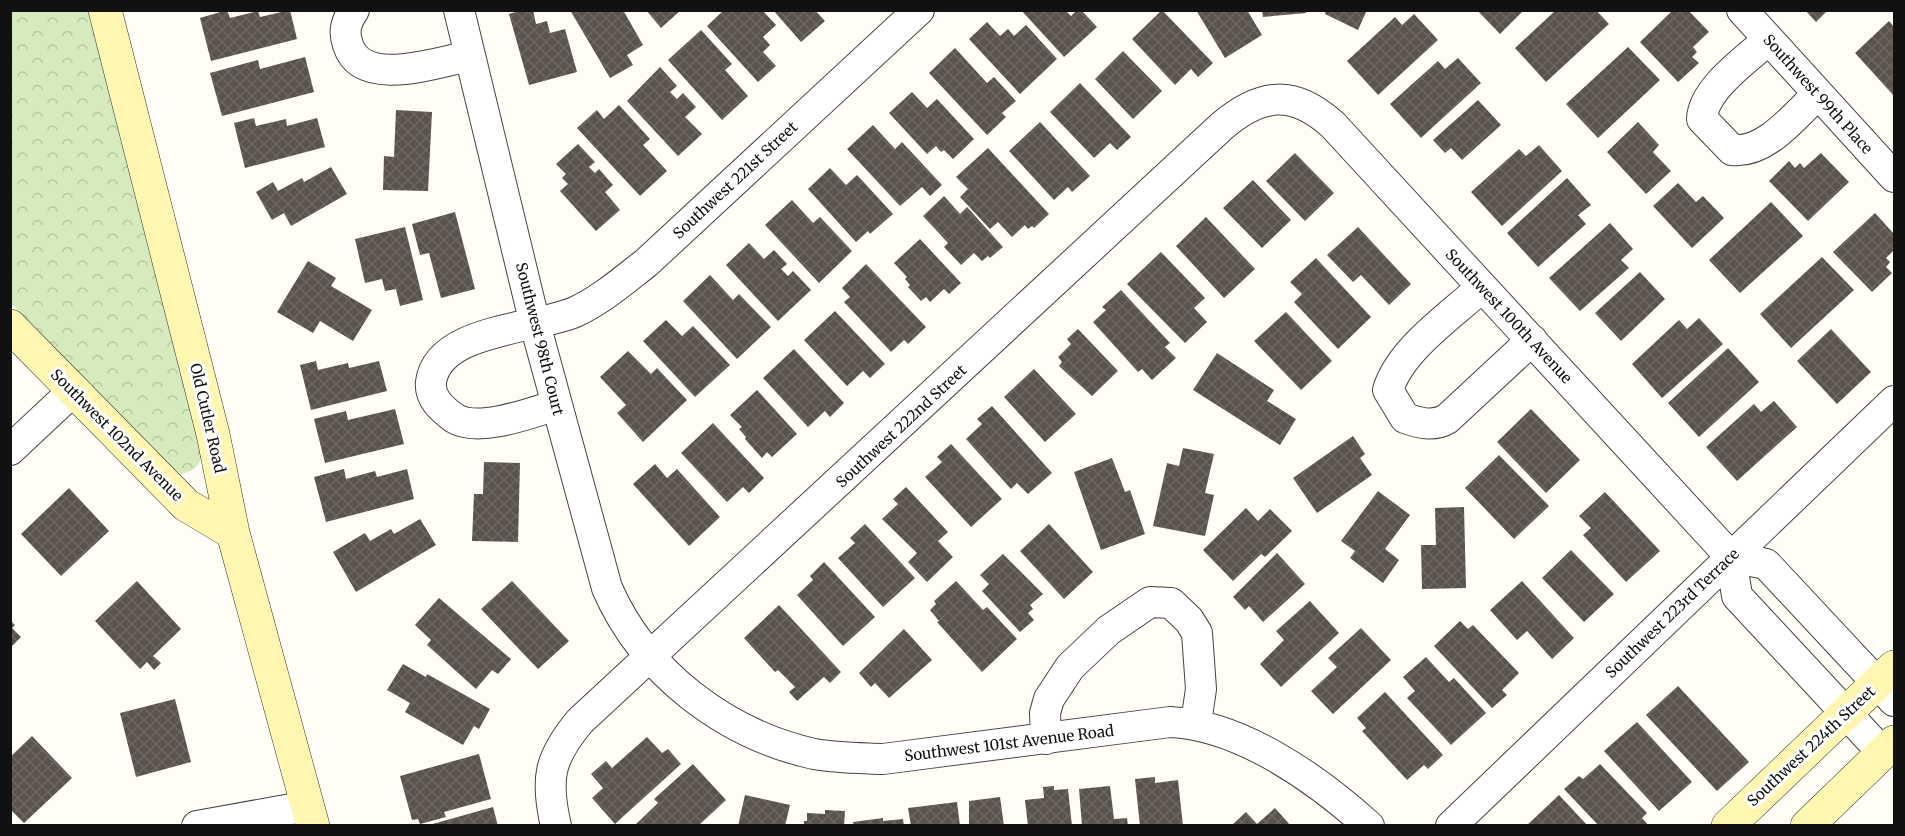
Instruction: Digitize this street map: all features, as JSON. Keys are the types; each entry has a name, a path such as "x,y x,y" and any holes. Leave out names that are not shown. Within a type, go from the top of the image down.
{"street":[{"name":"Old Cutler Road","path":"105,10 213,434 233,532 311,816"},
{"path":"354,10 344,32 348,47 356,59 370,68 384,71 470,56"},
{"name":"Southwest 98th Court","path":"459,10 535,324 607,588 620,613 650,655"},
{"name":"Southwest 221st Street","path":"556,405 522,415 476,423 458,420 447,413 435,399 431,390 438,363 457,347 470,340 574,312 646,263 919,10"},
{"name":"Southwest 99th Place","path":"1742,10 1894,177"},
{"path":"1768,40 1712,92 1702,111 1702,119 1732,150 1747,150 1761,145 1818,94"},
{"name":"Southwest 100th Avenue","path":"1273,99 1299,101 1327,120 1731,557"},
{"name":"Southwest 222nd Street","path":"556,825 549,791 549,773 559,748 579,721 1222,126 1241,112 1273,99"},
{"path":"1481,288 1414,349 1392,377 1388,390 1405,417 1430,424 1439,424 1532,340"},
{"name":"Southwest 102nd Avenue","path":"10,326 186,506 233,532"},
{"path":"10,450 73,391"},
{"name":"Southwest 223rd Terrace","path":"1451,825 1894,401"},
{"path":"1807,825 1889,748 1845,714 1737,596 1731,557 1766,564 1889,684"},
{"path":"1046,739 1045,713 1049,699 1070,667 1109,630 1150,602 1171,603 1189,620 1197,633 1201,689 1196,723"},
{"name":"Southwest 101st Avenue Road","path":"650,655 679,687 711,712 782,746 817,754 883,759 1170,722 1196,723 1221,731 1305,774 1369,825"},
{"name":"Southwest 224th Street","path":"1728,825 1845,714 1889,684"},
{"path":"197,825 311,816"}],"green space":[{"path":"11,11 89,11 202,454 198,465 186,473 182,474 172,468 11,303"}],"building":[{"path":"227,10 230,18 258,11 260,17 290,10 297,39 211,61 200,18"},
{"path":"522,10 533,10 536,24 547,21 550,33 565,29 577,72 529,85 509,14"},
{"path":"570,10 623,10 643,45 627,55 633,65 610,78"},
{"path":"646,10 681,10 661,28"},
{"path":"724,10 762,10 776,25 763,37 770,45 763,52 776,66 758,82 707,26"},
{"path":"773,10 815,10 825,21 801,42"},
{"path":"1021,10 1065,10 1071,16 1077,10 1081,10 1097,27 1064,57"},
{"path":"1162,10 1213,63 1198,77 1191,69 1175,85 1132,39"},
{"path":"1196,10 1247,10 1262,35 1225,58"},
{"path":"1262,10 1306,10 1306,13 1263,17"},
{"path":"1326,10 1367,10 1358,30 1325,14"},
{"path":"1477,10 1524,10 1500,34"},
{"path":"1556,10 1596,10 1609,24 1546,82 1515,48"},
{"path":"1673,10 1688,10 1709,32 1693,47 1697,52 1692,57 1699,63 1678,82 1640,42"},
{"path":"1805,10 1828,10 1816,22"},
{"path":"1414,14 1438,40 1378,95 1347,61 1395,17 1402,25"},
{"path":"1889,21 1894,27 1894,96 1855,53"},
{"path":"987,22 1000,36 1008,29 1014,36 1026,25 1057,59 1020,94 969,39"},
{"path":"701,30 732,64 725,70 748,96 722,120 668,60"},
{"path":"1628,47 1660,80 1598,138 1566,104"},
{"path":"955,48 987,83 994,77 1016,101 1002,113 1006,117 987,135 929,73"},
{"path":"1123,51 1162,91 1133,119 1095,79"},
{"path":"305,57 314,92 222,116 210,73 258,60 260,69"},
{"path":"1458,58 1481,83 1421,138 1390,104 1438,61 1445,69"},
{"path":"660,67 677,86 670,92 677,99 683,93 696,107 685,117 702,134 678,156 627,101"},
{"path":"1080,83 1131,137 1117,150 1110,143 1094,158 1050,112"},
{"path":"912,92 927,108 937,99 974,139 953,159 936,146 927,154 889,113"},
{"path":"1478,100 1501,125 1462,160 1451,148 1445,153 1433,140"},
{"path":"619,105 650,139 643,145 667,171 640,196 577,128 597,110 604,119"},
{"path":"396,110 432,112 428,191 383,190 384,156 394,157"},
{"path":"254,118 256,126 286,119 287,126 317,118 325,147 245,168 234,123"},
{"path":"1040,122 1090,176 1072,192 1068,187 1054,200 1009,151"},
{"path":"1638,122 1659,145 1653,152 1671,171 1646,194 1607,152"},
{"path":"873,125 895,149 902,142 942,185 930,196 922,187 900,206 847,149"},
{"path":"578,144 595,162 589,167 595,173 599,169 613,185 605,192 620,210 596,231 560,191 568,184 562,178 566,174 556,164"},
{"path":"1539,145 1562,171 1502,226 1471,192 1519,149 1526,156"},
{"path":"988,148 1049,214 1034,228 1032,226 1028,229 1025,225 1012,237 998,222 990,229 960,197 968,189 956,177"},
{"path":"1295,153 1334,193 1305,221 1266,181"},
{"path":"1821,153 1849,182 1808,221 1769,181 1789,161 1795,168 1800,163 1804,168"},
{"path":"331,167 347,194 291,226 284,213 272,220 256,192 273,182 278,191 302,178 304,182"},
{"path":"830,168 846,185 857,175 893,214 870,234 868,231 856,242 808,189"},
{"path":"1567,178 1591,205 1578,215 1586,224 1538,267 1507,233"},
{"path":"1253,180 1291,220 1262,248 1223,208"},
{"path":"1678,183 1696,202 1703,196 1724,218 1692,248 1653,206"},
{"path":"944,196 960,214 967,207 1003,247 990,258 988,256 982,261 974,253 961,265 944,247 948,243 923,216"},
{"path":"792,200 813,223 820,217 852,251 819,283 765,225"},
{"path":"1771,202 1803,236 1740,293 1709,260"},
{"path":"455,212 475,289 441,298 429,253 420,255 412,224"},
{"path":"1875,213 1894,234 1894,250 1886,258 1890,262 1886,267 1892,273 1872,292 1833,252"},
{"path":"1206,217 1255,269 1224,298 1176,246"},
{"path":"1610,223 1633,249 1621,260 1629,268 1580,311 1549,278"},
{"path":"405,227 423,300 400,306 396,289 385,291 382,279 365,283 355,239"},
{"path":"1358,227 1411,284 1389,305 1361,275 1353,282 1327,255"},
{"path":"920,239 961,283 949,294 944,289 930,302 926,297 921,301 908,287 910,285 905,279 907,277 894,263"},
{"path":"749,243 764,259 774,250 787,264 781,269 788,276 793,271 811,290 778,321 726,265"},
{"path":"1161,252 1205,298 1194,308 1207,322 1185,343 1127,284"},
{"path":"1822,257 1854,290 1791,348 1760,314"},
{"path":"1316,258 1371,317 1338,349 1294,302 1302,294 1290,282"},
{"path":"308,261 336,278 331,286 372,310 353,341 320,321 313,333 277,312"},
{"path":"866,264 926,327 908,344 904,340 891,352 844,302 850,297 842,288"},
{"path":"1640,272 1665,299 1621,341 1595,313"},
{"path":"710,275 733,300 739,294 771,327 737,359 683,301"},
{"path":"1121,290 1170,343 1165,347 1176,358 1152,380 1142,369 1138,372 1093,322 1106,310 1102,307"},
{"path":"835,311 885,364 870,378 863,371 847,386 804,340"},
{"path":"1286,312 1332,361 1301,390 1254,341"},
{"path":"1699,318 1723,344 1662,398 1632,364 1679,320 1687,329"},
{"path":"666,320 682,336 693,326 730,365 695,397 643,341"},
{"path":"1078,329 1118,371 1092,396 1059,366 1062,362 1058,357 1071,344 1067,339"},
{"path":"1831,329 1871,372 1837,404 1797,361"},
{"path":"1728,348 1759,382 1699,437 1668,403"},
{"path":"794,349 844,403 830,417 825,411 808,427 763,378"},
{"path":"628,351 651,374 657,368 687,400 643,442 617,413 626,405 600,377"},
{"path":"1217,353 1274,390 1267,401 1296,419 1280,445 1193,390"},
{"path":"316,361 318,370 348,363 349,368 379,361 387,391 311,410 300,365"},
{"path":"1034,369 1076,414 1045,442 1004,397"},
{"path":"757,390 797,434 772,457 767,452 762,458 745,439 746,437 739,429 742,427 730,415"},
{"path":"1774,401 1797,427 1737,481 1706,447 1754,404 1761,412"},
{"path":"992,406 1052,473 1028,494 1017,483 1011,489 966,439 982,424 977,419"},
{"path":"395,409 404,444 325,463 314,419 346,411 348,420"},
{"path":"1531,409 1580,460 1546,493 1497,442"},
{"path":"713,423 764,478 749,493 743,487 727,502 681,453"},
{"path":"1353,436 1365,454 1360,458 1372,475 1317,513 1293,478"},
{"path":"951,444 1002,499 971,527 925,477 942,462 937,457"},
{"path":"1183,448 1214,454 1205,493 1214,495 1205,536 1153,526 1167,463 1179,466"},
{"path":"1499,455 1549,506 1514,539 1465,488"},
{"path":"1112,458 1125,492 1130,490 1145,534 1101,550 1074,472"},
{"path":"484,462 520,463 518,542 472,541 474,494 483,494"},
{"path":"655,464 667,478 677,469 720,517 689,546 633,484"},
{"path":"344,469 346,479 375,471 377,477 407,469 414,499 326,522 314,477"},
{"path":"906,487 948,532 938,541 953,557 927,582 908,562 917,553 882,519 898,504 893,499"},
{"path":"69,488 109,531 61,576 21,534"},
{"path":"1378,491 1410,515 1385,549 1399,560 1383,583 1350,558 1355,551 1341,541"},
{"path":"1605,492 1660,551 1626,582 1583,535 1591,528 1579,516"},
{"path":"1464,507 1466,588 1422,589 1421,545 1436,545 1435,508"},
{"path":"1246,508 1258,521 1270,509 1292,531 1265,557 1261,554 1233,581 1203,550"},
{"path":"420,519 436,545 356,592 333,552 365,533 370,541 391,529 394,534"},
{"path":"865,524 915,578 883,607 838,558 855,543 850,538"},
{"path":"1049,524 1093,572 1064,599 1020,551"},
{"path":"1571,550 1614,594 1584,622 1542,578"},
{"path":"1277,553 1305,584 1263,622 1249,606 1245,610 1233,597"},
{"path":"1003,554 1043,594 1030,605 1033,609 1028,613 1034,620 1020,632 982,591 989,584 980,575"},
{"path":"824,562 875,617 843,646 797,595 813,580 810,576"},
{"path":"137,581 181,629 153,656 161,663 154,670 147,662 140,669 95,621"},
{"path":"512,581 569,641 538,669 481,609"},
{"path":"956,581 983,610 987,607 1017,639 982,672 937,622 939,621 930,610 936,604 934,601"},
{"path":"1522,581 1574,638 1552,659 1527,631 1517,640 1490,610"},
{"path":"439,598 511,659 498,674 492,670 476,689 427,645 431,640 415,625"},
{"path":"1310,601 1339,633 1281,687 1260,664 1284,640 1276,631"},
{"path":"779,605 841,672 830,683 824,677 797,701 789,692 795,687 778,670 775,672 744,638"},
{"path":"10,620 15,625 12,628 21,637 10,648"},
{"path":"1460,621 1468,629 1473,625 1519,673 1502,690 1507,695 1492,708 1434,646"},
{"path":"1361,628 1391,660 1333,714 1311,691 1337,667 1328,658"},
{"path":"904,629 932,660 889,698 875,683 871,687 859,673"},
{"path":"1426,657 1449,682 1454,678 1486,713 1451,745 1407,698 1415,691 1403,677"},
{"path":"403,664 426,677 427,674 490,709 479,729 474,726 463,745 405,712 410,703 387,690"},
{"path":"1678,686 1749,762 1717,791 1646,715"},
{"path":"1385,692 1443,755 1428,769 1424,765 1407,780 1362,731 1366,728 1357,718"},
{"path":"175,699 191,762 136,777 120,713"},
{"path":"1637,722 1692,782 1659,811 1604,751"},
{"path":"32,736 72,778 24,823 10,809 10,757"},
{"path":"647,737 662,753 668,749 681,764 615,824 592,798 603,788 591,774 606,761 612,768"},
{"path":"479,754 491,799 444,812 446,817 420,824 418,819 412,820 400,776"},
{"path":"693,764 726,800 698,826 634,826 658,803 654,799"},
{"path":"1600,764 1647,813 1642,818 1649,826 1599,826 1564,789 1579,776 1583,779"},
{"path":"1155,777 1155,783 1178,780 1183,826 1140,826 1135,779"},
{"path":"1054,786 1054,790 1068,789 1072,826 1028,826 1025,800 1044,798 1043,787"},
{"path":"1110,786 1114,819 1127,818 1128,826 1082,826 1079,789"},
{"path":"745,795 790,805 785,826 738,826"},
{"path":"1559,795 1588,826 1526,826 1542,811"},
{"path":"1000,797 1004,826 969,826 969,801"},
{"path":"957,802 960,826 911,826 908,808"},
{"path":"493,807 498,826 429,826 429,825"},
{"path":"1275,808 1291,826 1231,826 1246,812 1257,824"},
{"path":"825,810 845,811 844,826 804,826 807,813 825,814"},
{"path":"883,818 883,821 903,819 904,826 854,826 853,822"}]}
